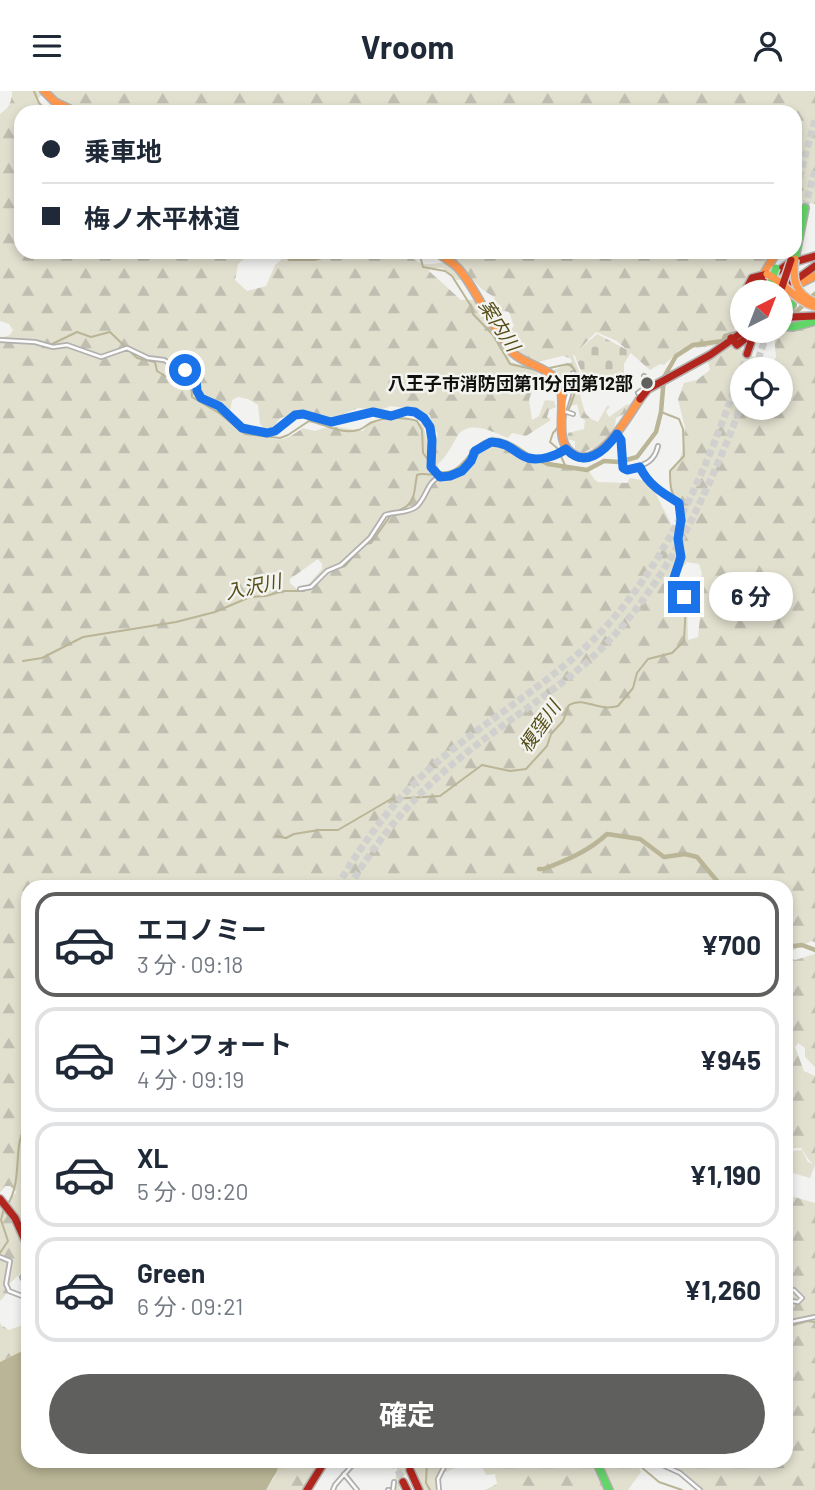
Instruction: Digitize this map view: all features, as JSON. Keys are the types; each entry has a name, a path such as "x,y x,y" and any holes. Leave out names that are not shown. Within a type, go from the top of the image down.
{"main road":[{"path":"44,91 61,105"},
{"path":"802,218 805,208 802,220"},
{"path":"446,259 457,267 511,351 543,370 558,384 566,412 562,452 575,456 590,457 602,452 639,399 654,384 729,340"},
{"path":"766,280 776,259"},
{"path":"767,280 776,268 777,259"},
{"path":"786,280 792,259"},
{"path":"793,259 792,275 796,289 815,305"},
{"path":"770,280 795,264 814,263"},
{"path":"793,288 814,263"},
{"path":"793,281 814,263"},
{"path":"793,290 803,284"},
{"path":"793,296 808,306 815,305"},
{"path":"793,327 815,319"},
{"path":"746,353 749,343"},
{"path":"0,1199 17,1220 21,1230"},
{"path":"307,1490 321,1468"},
{"path":"599,1468 609,1490"},
{"path":"410,1470 419,1490"}],"street":[{"path":"0,340 36,342 53,347 67,345 102,357 127,348 148,358 158,358 194,376 198,395 206,402 219,406 242,428 267,433 275,431 298,414 308,414 331,422 376,412 391,416 411,411 429,424 432,440 431,467 437,475 450,476 462,471 475,451 491,442 511,446 529,458 554,457 562,452"},
{"path":"566,412 573,373"},
{"path":"638,393 654,384 644,376"},
{"path":"617,434 621,440 623,468 627,470 649,462 658,446"},
{"path":"640,467 658,491 679,503 681,561 674,578 684,598"},
{"path":"300,589 309,587 327,571 341,565 370,537 385,515 414,509 424,498 437,475"},
{"path":"1,1257 11,1263 7,1289 21,1296"},
{"path":"793,1290 802,1298 799,1302 793,1301"},
{"path":"793,1322 815,1317"},
{"path":"333,1490 350,1468"},
{"path":"439,1490 438,1479 444,1468"},
{"path":"669,1468 680,1473 700,1490"},
{"path":"344,1474 358,1490"},
{"path":"390,1490 394,1482"}],"green space":[{"path":"12,91 815,91 815,204 802,201 802,105 68,105 42,95 36,100 40,105 14,105 14,259 244,259 238,264 235,280 247,291 266,286 275,265 282,259 414,259 428,264 446,262 446,259 771,259 751,280 730,280 730,333 713,346 681,349 664,365 660,364 650,370 617,341 596,332 573,356 582,379 579,391 585,413 598,422 607,406 610,406 606,412 609,417 632,404 628,412 616,418 612,433 604,445 596,452 592,448 583,453 575,449 575,441 567,439 568,433 584,429 585,420 580,417 577,404 571,406 570,410 567,408 571,394 578,384 576,379 570,385 563,385 551,371 571,363 570,358 562,356 534,363 512,350 505,336 514,326 509,312 504,311 496,316 491,307 495,304 494,297 471,278 457,280 443,268 430,268 429,271 461,300 473,300 495,326 511,362 532,368 538,373 529,400 532,420 539,416 545,400 554,401 556,407 549,410 547,417 551,420 526,436 512,433 508,438 481,428 467,428 461,431 438,464 439,471 447,478 463,472 470,465 469,450 491,444 492,436 516,445 544,465 587,468 598,482 627,483 630,478 646,481 655,492 675,532 684,531 683,513 670,501 670,471 678,465 682,452 685,428 678,399 684,383 697,380 710,370 708,362 732,344 754,357 730,357 730,420 793,420 793,357 776,357 775,343 793,343 793,327 815,323 815,942 811,941 793,950 793,880 21,880 21,1273 7,1286 8,1292 0,1301 0,1203 7,1202 17,1192 10,1186 5,1186 0,1193 0,338 10,335 13,330 9,324 0,321 0,114 6,109","holes":["238,397 258,405 260,424 265,429 273,428 280,418 293,415 310,414 322,418 339,416 358,408 380,410 391,406 430,415 432,426 438,434 434,443 428,446 423,425 409,418 397,417 370,421 363,431 330,426 315,431 303,428 287,438 274,439 247,428 230,411 232,400","318,559 322,569 305,588 298,590 290,583 290,579","687,562 699,564 702,574 694,597 701,608 698,637 688,640 687,595 680,585 679,571"]},
{"path":"597,334 631,352 624,364 624,375 584,378 574,354"},
{"path":"815,954 815,1067 805,1057 805,1048 798,1043 795,1047 804,1071 815,1076 815,1166 801,1148 793,1148 793,959"},
{"path":"802,1150 808,1162 815,1165 810,1178 793,1173 793,1151"},
{"path":"793,1197 815,1203 815,1490 702,1490 684,1472 675,1468 793,1468"},
{"path":"0,1322 9,1330 21,1326 21,1352 0,1362"},
{"path":"277,1468 318,1468 305,1490 266,1490"},
{"path":"397,1468 406,1468 406,1474 398,1481 400,1490 394,1490"},
{"path":"413,1468 455,1468 437,1476 437,1490 422,1490"},
{"path":"482,1468 639,1468 641,1472 628,1490 485,1490 497,1484 495,1474 486,1475"}],"shaded area":[{"path":"21,1352 21,1468 278,1468 277,1471 266,1490 0,1490 0,1362"}],"waterway":[{"name":"案内川","path":"34,91 41,105"},
{"name":"案内川","path":"288,259 318,259"},
{"name":"案内川","path":"421,259 423,267 445,271 452,276 471,306 473,314 493,335 510,364 536,370"},
{"name":"案内川","path":"793,313 815,294"},
{"path":"50,345 77,332 91,337 110,332 137,358 155,362 157,371 164,376 186,378 191,384 192,397 219,413 245,434 280,438 309,421 351,431 383,419 417,421 422,430 423,453 438,473 417,475 411,502 395,512"},
{"name":"案内川","path":"534,458 548,464 587,470 604,461 619,462 637,457 656,432 664,377 676,356 693,345 723,341 725,336 730,335"},
{"path":"20,340 41,343"},
{"name":"案内川","path":"545,369 568,364 574,368 576,389 565,418"},
{"name":"榎窪川","path":"661,412 679,419 683,429 684,456 670,471 672,491 678,501"},
{"name":"案内川","path":"560,425 550,442 557,448 565,465"},
{"path":"438,473 451,472 460,467 483,443 494,440 507,443 526,454"},
{"name":"榎窪川","path":"680,506 685,521 680,530"},
{"name":"入沢川","path":"365,544 371,543 391,515"},
{"name":"榎窪川","path":"677,535 678,551 672,579 679,593"},
{"name":"入沢川","path":"338,568 345,566 356,553"},
{"name":"入沢川","path":"317,579 326,571"},
{"name":"入沢川","path":"23,661 42,658 83,637 176,622 215,612 250,597 283,591 304,591 309,588"},
{"name":"榎窪川","path":"276,836 286,838 319,830 338,830 391,799 440,796 482,765 510,771 526,769 547,746 551,734 563,721 569,705 580,702 604,707 618,706 633,688 637,673 648,659 672,653 684,641 686,603 683,597"},
{"path":"539,869 577,854 607,834 640,839 664,857 685,854 697,857 716,880"},
{"path":"793,946 802,945 815,950"},
{"path":"8,1204 13,1194 21,1137"},
{"path":"0,1253 8,1241 1,1220 4,1208"},
{"path":"793,1325 815,1322"},
{"path":"427,1468 426,1483 430,1490"},
{"path":"642,1468 659,1482 682,1490"}],"tunnel":[{"path":"802,168 815,120"},
{"path":"805,208 815,170"},
{"path":"759,357 764,343"},
{"path":"341,880 373,832 415,782 448,753 539,686 591,642 644,579 666,544 703,470 747,354"},
{"path":"353,880 385,834 428,786 477,744 583,666 624,624 646,596 684,535 735,420"},
{"path":"397,1468 403,1482"}],"traffic: fast":[{"path":"802,223 805,208"},
{"path":"772,280 776,268"},
{"path":"793,327 815,321"},
{"path":"599,1468 609,1490"}],"traffic: slow":[{"path":"44,91 61,105"},
{"path":"446,259 456,266 465,278 513,353 555,378 562,397 563,442 568,450 577,456 595,454 613,438 640,399"},
{"path":"765,272 773,259"},
{"path":"795,259 796,285 803,295 815,302"},
{"path":"767,274 802,301 815,307"},
{"path":"793,287 815,276"}],"traffic: jam":[{"path":"766,280 788,264 815,256"},
{"path":"784,280 791,260"},
{"path":"793,282 815,266"},
{"path":"751,280 767,274"},
{"path":"793,317 815,316"},
{"path":"640,399 648,389 730,341"},
{"path":"735,343 740,343"},
{"path":"747,354 751,343"},
{"path":"0,1199 15,1218 21,1231"},
{"path":"307,1490 321,1468"},
{"path":"410,1470 419,1490"},
{"path":"403,1482 407,1490"}],"place":[{"name":"八王子市消防団第11分団第12部","path":"647,383"}],"route":[{"path":"185,370 196,378 198,395 206,402 217,404 242,428 267,433 272,433 295,415 308,414 331,422 373,412 391,416 407,411 417,413 429,424 432,440 431,467 440,477 462,471 475,451 491,442 511,446 529,458 554,457 566,449 575,456 586,458 602,452 617,434 621,440 624,470 640,467 658,491 679,503 681,526 678,539 681,557 674,578 684,597"}]}
